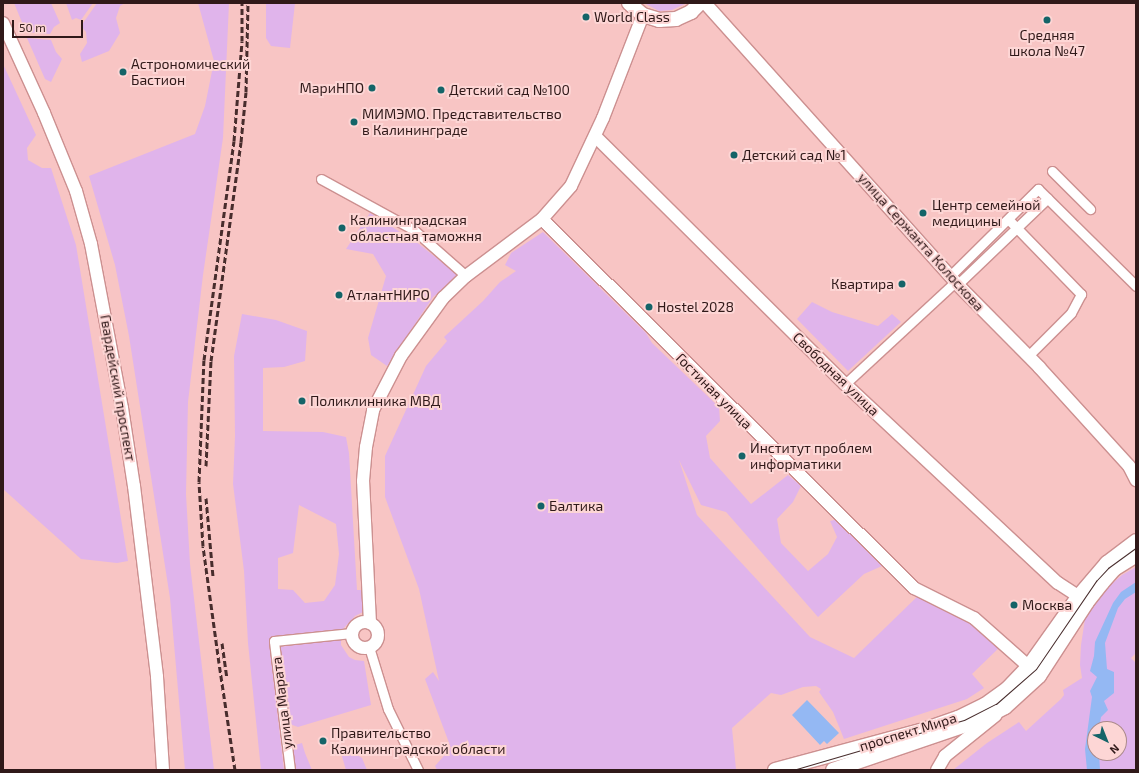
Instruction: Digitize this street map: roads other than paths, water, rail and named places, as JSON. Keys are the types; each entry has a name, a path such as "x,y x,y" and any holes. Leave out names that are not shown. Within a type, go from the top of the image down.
{"main road":[{"path":"630,3 643,15 659,20 676,19 691,12 700,3"},
{"name":"улица Сержанта Колоскова","path":"705,3 954,281 1028,356 1129,466 1136,480"},
{"path":"370,623 363,481 366,447 373,410 401,356 443,298 466,276 542,219 571,186 595,136 643,15"},
{"name":"Гвардейский проспект","path":"3,22 44,113 76,191 94,259 121,400 135,494 157,677 163,770"},
{"name":"Свободная улица","path":"595,136 845,384 1058,582 1082,599"},
{"name":"Гостиная улица","path":"542,219 914,588 956,607 974,618 1034,671"},
{"name":"проспект Мира","path":"833,770 978,721 1005,707 1034,671 1106,563 1136,541"},
{"name":"проспект Мира","path":"1082,599 1114,569 1136,555"},
{"path":"359,623 370,623 376,629 378,634 375,644 369,647 361,648 353,641 352,633 355,626 359,623"},
{"name":"проспект Мира","path":"775,770 924,730 958,718 985,705 1034,671"},
{"path":"937,770 945,756 1005,707"}],"street":[{"path":"1052,171 1090,209"},
{"path":"321,179 414,230 466,276"},
{"path":"954,281 1008,219 1038,188 1136,286"},
{"path":"845,384 954,281 1017,228 1048,198"},
{"path":"1008,219 1081,294 1071,313 1028,356"},
{"name":"улица Марата","path":"290,770 274,641 352,633"},
{"path":"369,647 388,709 418,770"}],"water":[{"path":"1136,582 1136,592 1125,599 1118,608 1105,643 1107,669 1114,672 1114,693 1104,701 1108,710 1101,717 1100,721 1089,721 1092,697 1090,691 1097,677 1090,671 1094,656 1095,642 1113,603 1121,592"},
{"path":"807,700 839,733 827,744 824,741 820,745 792,715"},
{"path":"1087,734 1087,761 1099,761 1100,770 1087,770 1085,749"}],"tram line":[{"path":"793,770 964,720 996,704 1036,669 1096,581 1108,568 1136,548"}],"railway":[{"path":"235,770 203,546 199,482 204,360 234,141 242,41 242,3"},
{"path":"206,466 211,361 241,142 246,92 248,3"},
{"path":"206,498 213,576"},
{"path":"222,643 227,677"}],"place":[{"name":"World Class","path":"586,17"},
{"name":"Средняя школа №47","path":"1047,20"},
{"name":"Астрономический Бастион","path":"123,72"},
{"name":"МариНПО","path":"372,88"},
{"name":"Детский сад №100","path":"441,90"},
{"name":"МИМЭМО. Представительство в Калининграде","path":"354,122"},
{"name":"Детский сад №1","path":"734,155"},
{"name":"Центр семейной медицины","path":"923,213"},
{"name":"Калининградская областная таможня","path":"342,228"},
{"name":"Квартира","path":"902,284"},
{"name":"АтлантНИРО","path":"339,295"},
{"name":"Hostel 2028","path":"649,307"},
{"name":"Поликлинника МВД","path":"302,401"},
{"name":"Институт проблем информатики","path":"742,456"},
{"name":"Балтика","path":"541,506"},
{"name":"Москва","path":"1014,605"},
{"name":"Правительство Калининградской области","path":"323,741"}]}
